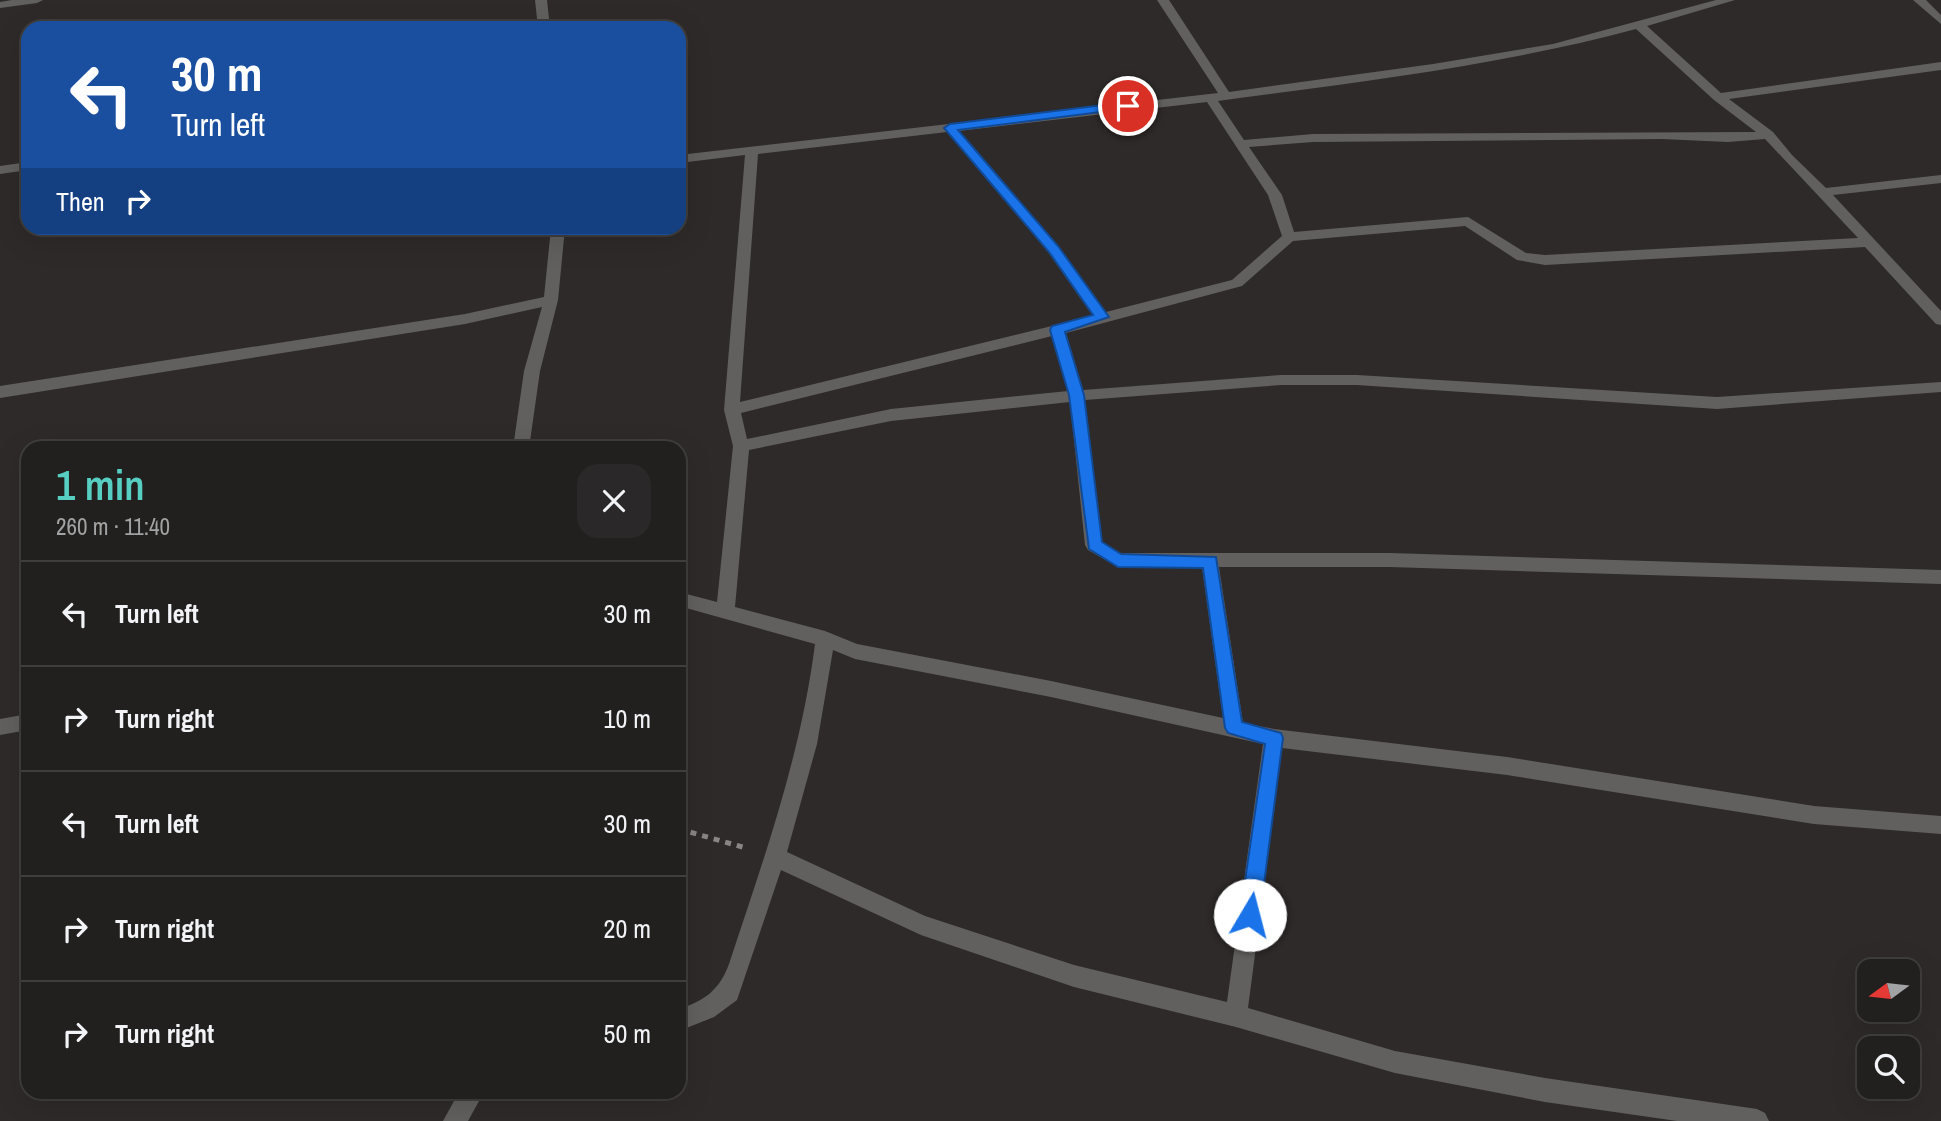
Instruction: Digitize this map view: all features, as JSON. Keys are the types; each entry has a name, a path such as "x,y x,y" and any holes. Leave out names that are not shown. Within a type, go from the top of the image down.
{"street":[{"path":"0,5 37,0"},
{"path":"541,0 543,21"},
{"path":"1163,0 1224,93"},
{"path":"686,158 1210,97 1501,57 1639,25 1729,0"},
{"path":"1919,0 1941,21"},
{"path":"1639,25 1718,97 1768,135 1787,159 1823,192 1941,320"},
{"path":"1718,97 1941,66"},
{"path":"1210,97 1238,145 1275,195 1289,237"},
{"path":"950,128 1053,249 1102,317"},
{"path":"1238,145 1313,138 1649,135 1728,138 1768,135"},
{"path":"725,612 741,446 732,410 752,149"},
{"path":"0,170 21,167"},
{"path":"1823,192 1941,179"},
{"path":"732,410 1237,283 1289,237 1468,221 1522,257 1545,260 1869,242"},
{"path":"521,441 532,371 551,300 557,235"},
{"path":"0,392 465,319 551,300"},
{"path":"1057,330 1077,395 1094,545 1118,560 1390,560 1941,577"},
{"path":"741,446 878,417 1077,395 1281,380 1357,380 1717,403 1817,398 1941,387"},
{"path":"1210,562 1234,728"},
{"path":"686,600 825,639 855,651 1274,738 1507,766 1814,815 1941,825"},
{"path":"686,1018 728,994 776,857 821,685 825,639"},
{"path":"0,727 21,723"},
{"path":"1236,1016 1274,738"},
{"path":"776,857 921,925 1074,976 1236,1016 1395,1062 1545,1090 1757,1121"},
{"path":"455,1121 468,1099"}],"path":[{"path":"686,832 776,857"}],"route":[{"path":"1128,106 950,128 1053,249 1102,317 1057,330 1077,395 1094,545 1118,560 1210,562 1234,728 1274,738 1250,915"}]}
